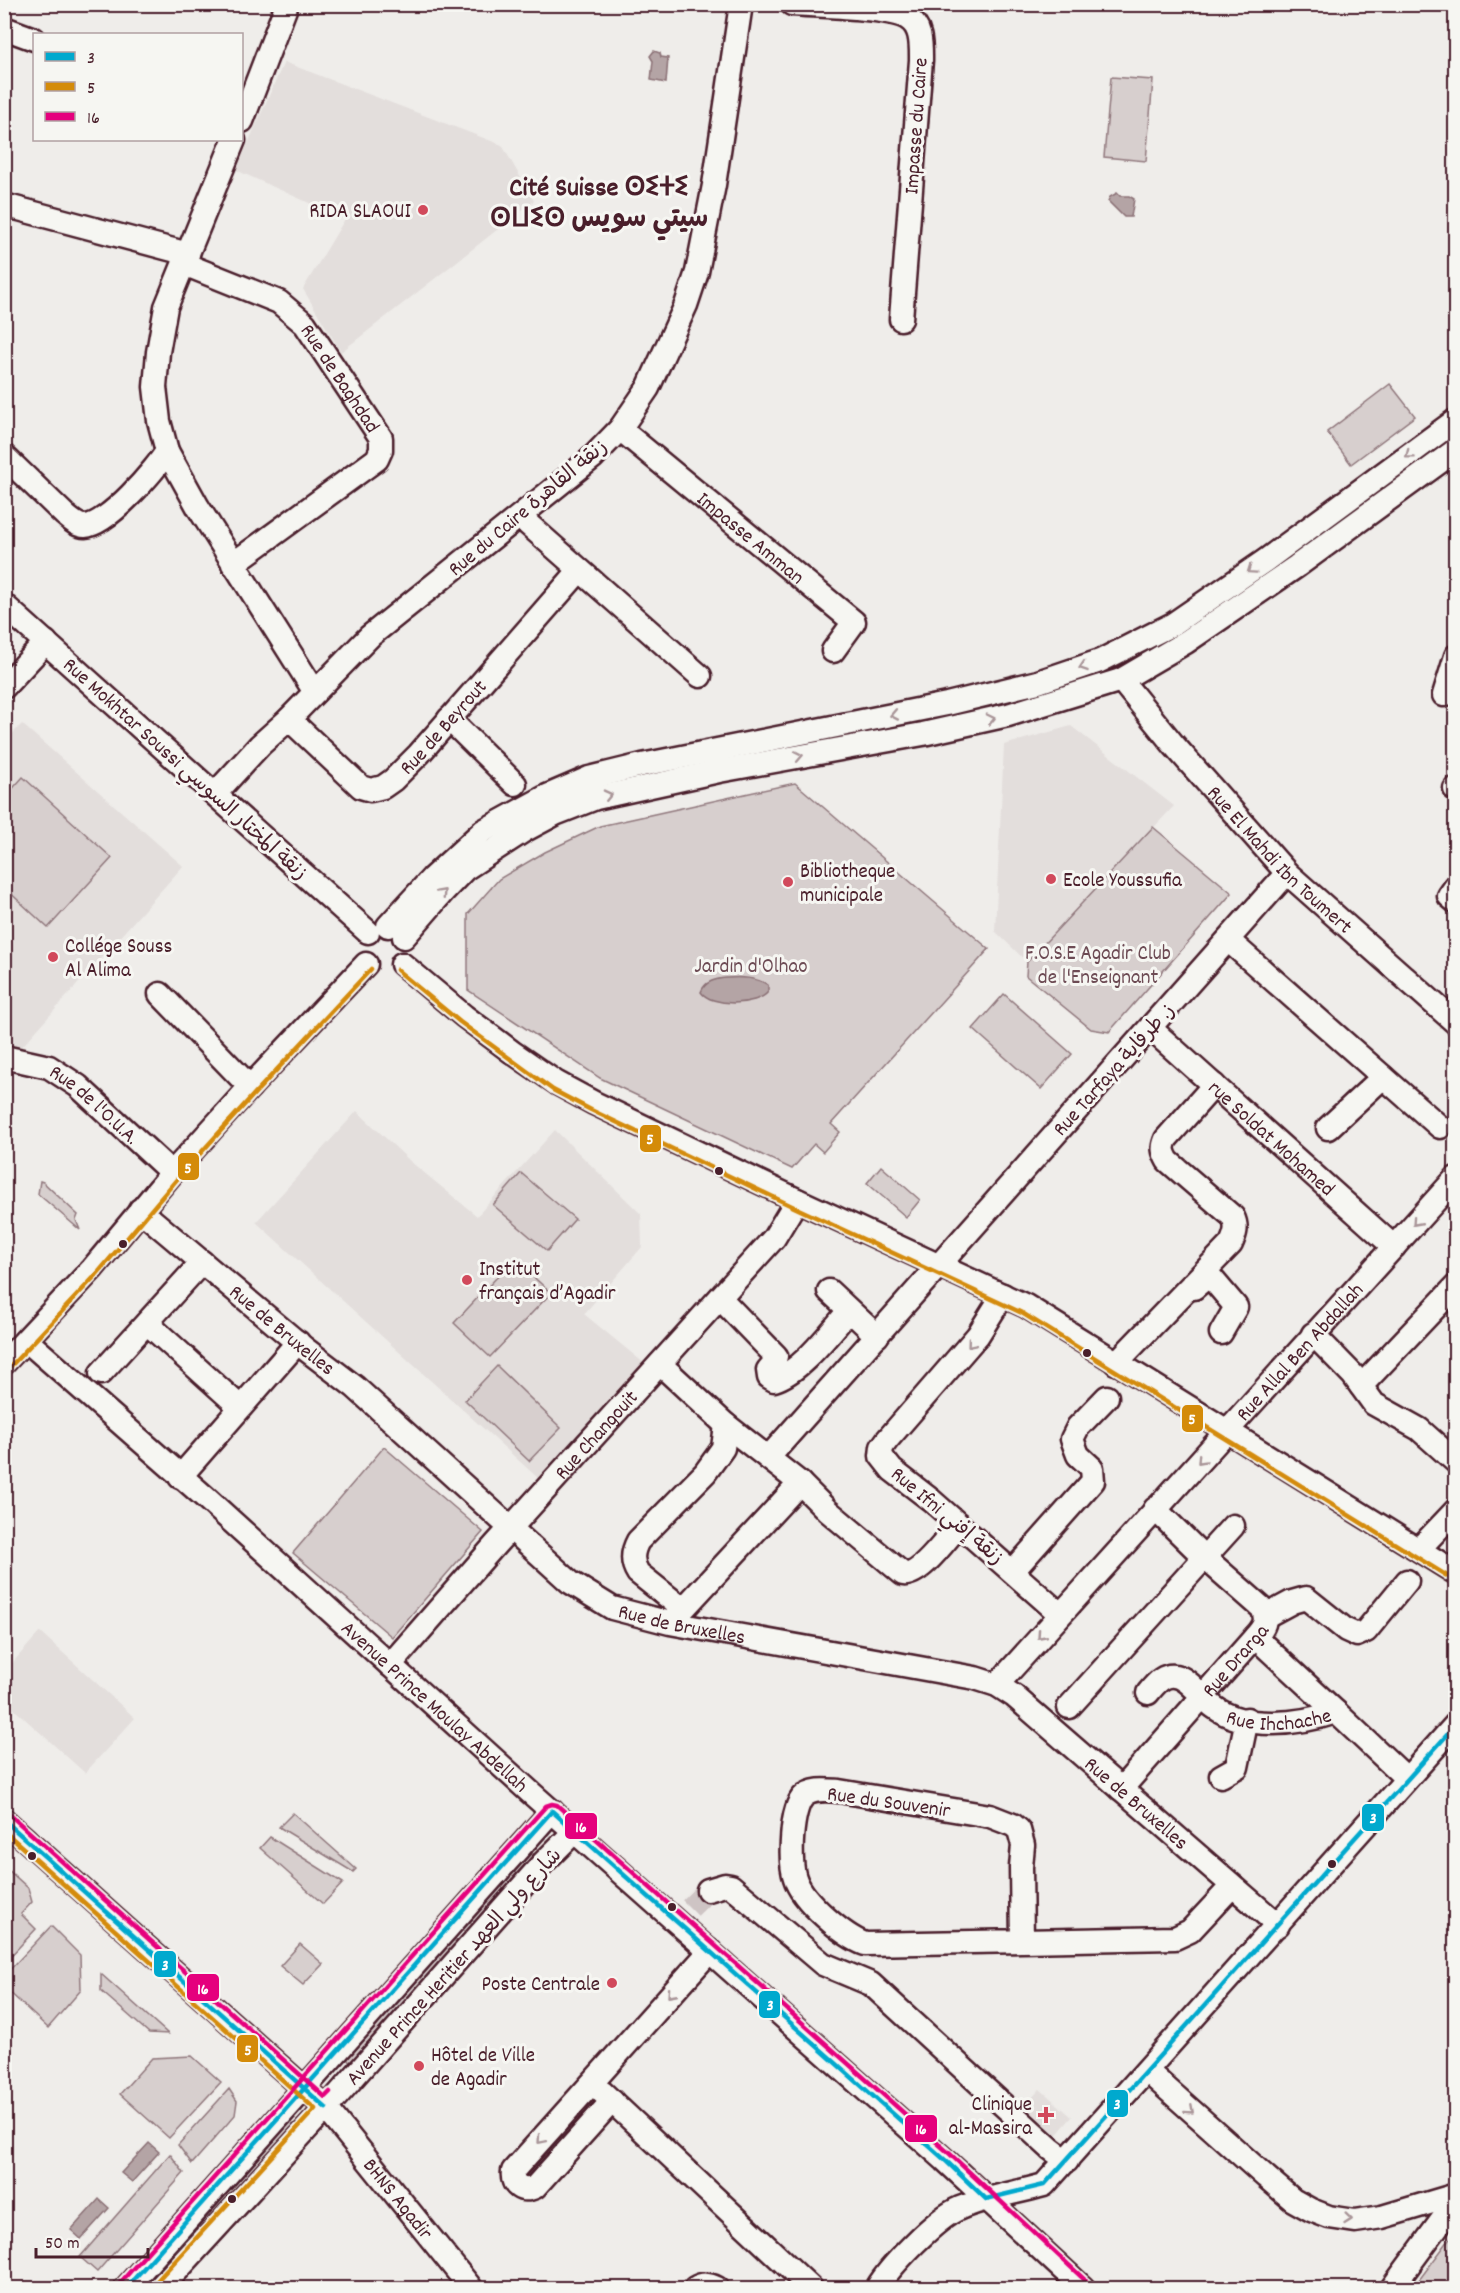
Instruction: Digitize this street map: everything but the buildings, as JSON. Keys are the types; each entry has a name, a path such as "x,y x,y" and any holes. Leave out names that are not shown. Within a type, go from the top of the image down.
{"street":[{"name":"Rue du Caire زنقة القاهرة","path":"215,794 260,745 290,719 370,636 592,458 620,429 653,378 686,305 697,272 714,185 741,4"},
{"name":"Impasse du Caire","path":"792,4 886,12 908,18 916,26 921,40 901,319"},
{"path":"243,117 286,5"},
{"path":"4,28 33,39"},
{"path":"234,141 166,307 155,387 159,421 167,451 233,564 315,692"},
{"name":"Rue de Baghdad","path":"4,205 186,259 279,302 305,324 381,438 381,450 377,459 233,564"},
{"path":"387,932 432,878 483,831 547,796 589,778 672,759 947,704 1038,682 1100,661 1183,618 1266,560 1455,420"},
{"name":"Impasse Amman","path":"620,429 854,622 833,651"},
{"path":"387,932 407,946 406,956 402,964 391,971 381,972 366,964 361,954 362,942 387,932 442,892 465,869 525,830 555,814 596,798 719,771 923,734 1008,715 1121,680 1186,642 1297,566 1455,450"},
{"path":"4,456 74,523 85,526 98,522 112,512 160,462 167,451"},
{"path":"520,517 700,676"},
{"name":"Rue de Beyrout","path":"290,719 351,780 371,790 383,787 393,780 449,719 579,571"},
{"name":"Rue Mokhtar Soussi زنقة المختار السوسي","path":"4,605 215,794 387,932"},
{"path":"4,687 46,642"},
{"path":"1444,695 1455,656"},
{"name":"Rue El Mahdi Ibn Toumert","path":"1121,680 1173,744 1287,873 1453,1016"},
{"path":"449,719 515,784"},
{"name":"Rue Tarfaya ز. طرفاية","path":"768,1458 1287,873"},
{"path":"1455,886 1449,896 1455,902"},
{"path":"1228,940 1440,1127"},
{"path":"4,1363 92,1269 172,1173 250,1087 366,964"},
{"path":"402,964 471,1021 557,1083 797,1200 1026,1306 1455,1573"},
{"path":"160,993 250,1087"},
{"name":"rue Soldat Mohamed","path":"1150,1028 1394,1247"},
{"name":"Rue de l'O.U.A.","path":"4,1058 49,1067 78,1086 172,1173"},
{"path":"1328,1128 1383,1077"},
{"path":"1119,1365 1231,1244 1234,1236 1236,1222 1233,1217 1168,1161 1163,1147 1166,1139 1214,1085"},
{"name":"Rue Allal Ben Abdallah","path":"997,1685 1455,1178"},
{"name":"Rue Changouit","path":"390,1665 774,1238 797,1200"},
{"name":"Rue de Bruxelles","path":"140,1210 363,1394 570,1582 593,1598 612,1608 677,1616 764,1642 957,1675 997,1685 1014,1696 1278,1924"},
{"path":"102,1373 202,1262"},
{"path":"1119,1365 1209,1275 1236,1307 1221,1333"},
{"path":"1361,1386 1455,1286"},
{"path":"829,1291 877,1336"},
{"name":"Rue Ifni زنقة إفني","path":"1003,1295 978,1335 887,1440 881,1456 892,1470 931,1500 1060,1614"},
{"path":"720,1298 776,1356 768,1370 769,1377 774,1380 796,1368 849,1311"},
{"path":"147,1323 240,1407"},
{"path":"1313,1334 1346,1366 1374,1404 1419,1429 1455,1462"},
{"name":"Avenue Prince Moulay Abdellah","path":"26,1340 552,1811 688,1919 710,1951 945,2160 1083,2289"},
{"path":"180,1477 298,1342"},
{"path":"660,1364 726,1425 800,1483 828,1511 903,1574 907,1575 917,1571 959,1525"},
{"path":"1013,1571 1093,1481 1092,1468 1078,1455 1072,1439 1078,1427 1107,1397"},
{"path":"726,1425 723,1448 705,1473 638,1541 633,1551 635,1568 638,1573 677,1616 800,1483"},
{"name":"Rue Drarga","path":"1121,1789 1265,1625 1266,1616 1262,1608 1204,1557 1155,1509"},
{"path":"1419,1549 1455,1510"},
{"path":"1069,1707 1233,1526"},
{"path":"1266,1616 1292,1602 1306,1598 1346,1630 1357,1635 1366,1631 1407,1581"},
{"path":"1255,1637 1336,1712"},
{"name":"Rue Ihchache","path":"1148,1693 1164,1677 1171,1676 1185,1681 1202,1698 1230,1716 1259,1722 1306,1720 1336,1712 1406,1778"},
{"path":"1221,1776 1237,1767 1247,1719"},
{"path":"877,2289 890,2269 940,2221 957,2209 986,2199 1044,2185 1455,1724"},
{"name":"Rue du Souvenir","path":"1022,1941 1023,1845 1019,1830 1014,1825 990,1816 839,1791 810,1792 802,1797 794,1820 792,1846 795,1880 818,1909 855,1941 865,1944 889,1945 1175,1938 1191,1931 1232,1886"},
{"name":"Avenue Prince Heritier شارع ولي العهد","path":"126,2289 552,1811"},
{"name":"BHNS Agadir","path":"4,1820 326,2108 471,2289"},
{"name":"Avenue Prince Heritier شارع ولي العهد","path":"161,2289 326,2108 543,1863 575,1831"},
{"path":"714,1891 731,1886 823,1964 871,1984 1051,2149 1067,2161"},
{"path":"612,2101 536,2187 521,2190 515,2185 512,2178 513,2171 710,1951"},
{"path":"1147,2071 1293,2200 1311,2210 1329,2217 1354,2221 1382,2217 1455,2195"},
{"path":"591,2082 811,2289"},
{"path":"1392,2289 1455,2201"},
{"path":"695,2289 704,2284 717,2289"}],"shaded area":[{"path":"654,51 660,53 661,57 668,58 666,83 651,80 653,61 650,56"},
{"name":"RIDA SLAOUI","path":"284,62 502,145 534,201 341,352 303,289 345,219 236,170"},
{"path":"1117,193 1120,196 1129,196 1134,199 1131,217 1124,217 1108,201"},
{"name":"Collége Souss Al Alima","path":"22,724 183,866 19,1050 5,1047 5,741"},
{"name":"Ecole Youssufia","path":"1071,726 1174,806 1027,962 995,931 1004,745"},
{"path":"726,978 758,980 768,985 768,992 754,1000 734,1003 714,1000 701,992 708,983"},
{"name":"Institut français d’Agadir","path":"357,1111 411,1162 477,1216 555,1130 641,1214 642,1247 584,1314 645,1364 538,1478 256,1222"},
{"path":"40,1632 135,1718 85,1773 5,1701 5,1671"},
{"name":"Clinique al-Massira","path":"1040,2089 1072,2117 1052,2140 1019,2112"},
{"path":"149,2143 159,2152 132,2182 121,2173"},
{"path":"99,2199 109,2208 81,2239 71,2230"}],"green space":[{"path":"1111,77 1153,80 1146,161 1104,157"},
{"path":"1390,384 1415,416 1351,464 1327,432"},
{"path":"23,777 112,858 48,928 5,888 5,797"},
{"name":"Jardin d'Olhao","path":"795,783 989,949 831,1124 840,1132 823,1152 814,1144 792,1169 600,1078 468,990 468,914 499,879 545,852 600,826"},
{"name":"F.O.S.E Agadir Club de l'Enseignant","path":"1153,827 1232,893 1109,1032 1091,1029 1026,976 1027,962"},
{"path":"1004,994 1072,1054 1041,1089 973,1029"},
{"path":"881,1166 920,1200 906,1217 867,1183"},
{"path":"521,1173 575,1219 547,1251 493,1205"},
{"path":"40,1181 78,1215 76,1220 80,1230 38,1194"},
{"path":"514,1259 551,1293 490,1357 454,1323"},
{"path":"497,1366 561,1428 529,1461 465,1400"},
{"path":"384,1447 483,1532 392,1637 293,1553"},
{"path":"293,1813 356,1869 353,1872 279,1827"},
{"path":"270,1837 343,1883 323,1904 260,1848"},
{"path":"530,1851 537,1857 468,1935 461,1929"},
{"path":"5,1867 28,1888 32,1902 21,1914 36,1929 5,1962"},
{"path":"51,1926 80,1955 81,1990 48,2028 5,1988 4,1976"},
{"path":"453,1938 460,1944 351,2063 349,2062 347,2057"},
{"path":"300,1944 323,1964 303,1985 280,1966"},
{"path":"101,1974 168,2034 149,2033 101,1991"},
{"path":"192,2056 221,2082 169,2138 120,2094 152,2058"},
{"path":"229,2089 237,2101 235,2115 192,2164 178,2145"},
{"path":"288,2121 295,2126 149,2288 137,2288"},
{"path":"170,2154 184,2173 97,2272 80,2257"},
{"path":"1455,2232 1455,2288 1413,2288"}],"tunnel":[{"path":"690,1908 708,1890"}],"transit line":[{"name":"5","path":"9,1368 97,1274 178,1178 256,1092 371,969"},
{"name":"5","path":"397,970 460,1022 553,1090 794,1207 1022,1313 1452,1579"},
{"name":"3","path":"986,2199 1044,2185 1456,1725"},
{"name":"16","path":"120,2283 546,1806 552,1804 557,1805 950,2154 1088,2283"},
{"name":"3","path":"552,1811 986,2199"},
{"name":"3","path":"126,2288 552,1811"},
{"name":"16","path":"9,1814 325,2097 330,2092"},
{"name":"3","path":"4,1820 326,2108"},
{"name":"5","path":"4,1831 315,2109 155,2283"}],"place":[{"name":"RIDA SLAOUI","path":"423,210"},
{"name":"Ecole Youssufia","path":"1051,879"},
{"name":"Bibliotheque municipale","path":"788,882"},
{"name":"Collége Souss Al Alima","path":"53,957"},
{"name":"Institut français d’Agadir","path":"467,1280"},
{"name":"Poste Centrale","path":"612,1983"},
{"name":"Hôtel de Ville de Agadir","path":"419,2066"},
{"name":"Clinique al-Massira","path":"1046,2115"}],"district":[{"name":"Cité Suisse ⵙⵉⵜⵉ ⵙⵡⵉⵙ سيتي سويس","path":"599,202"}]}
